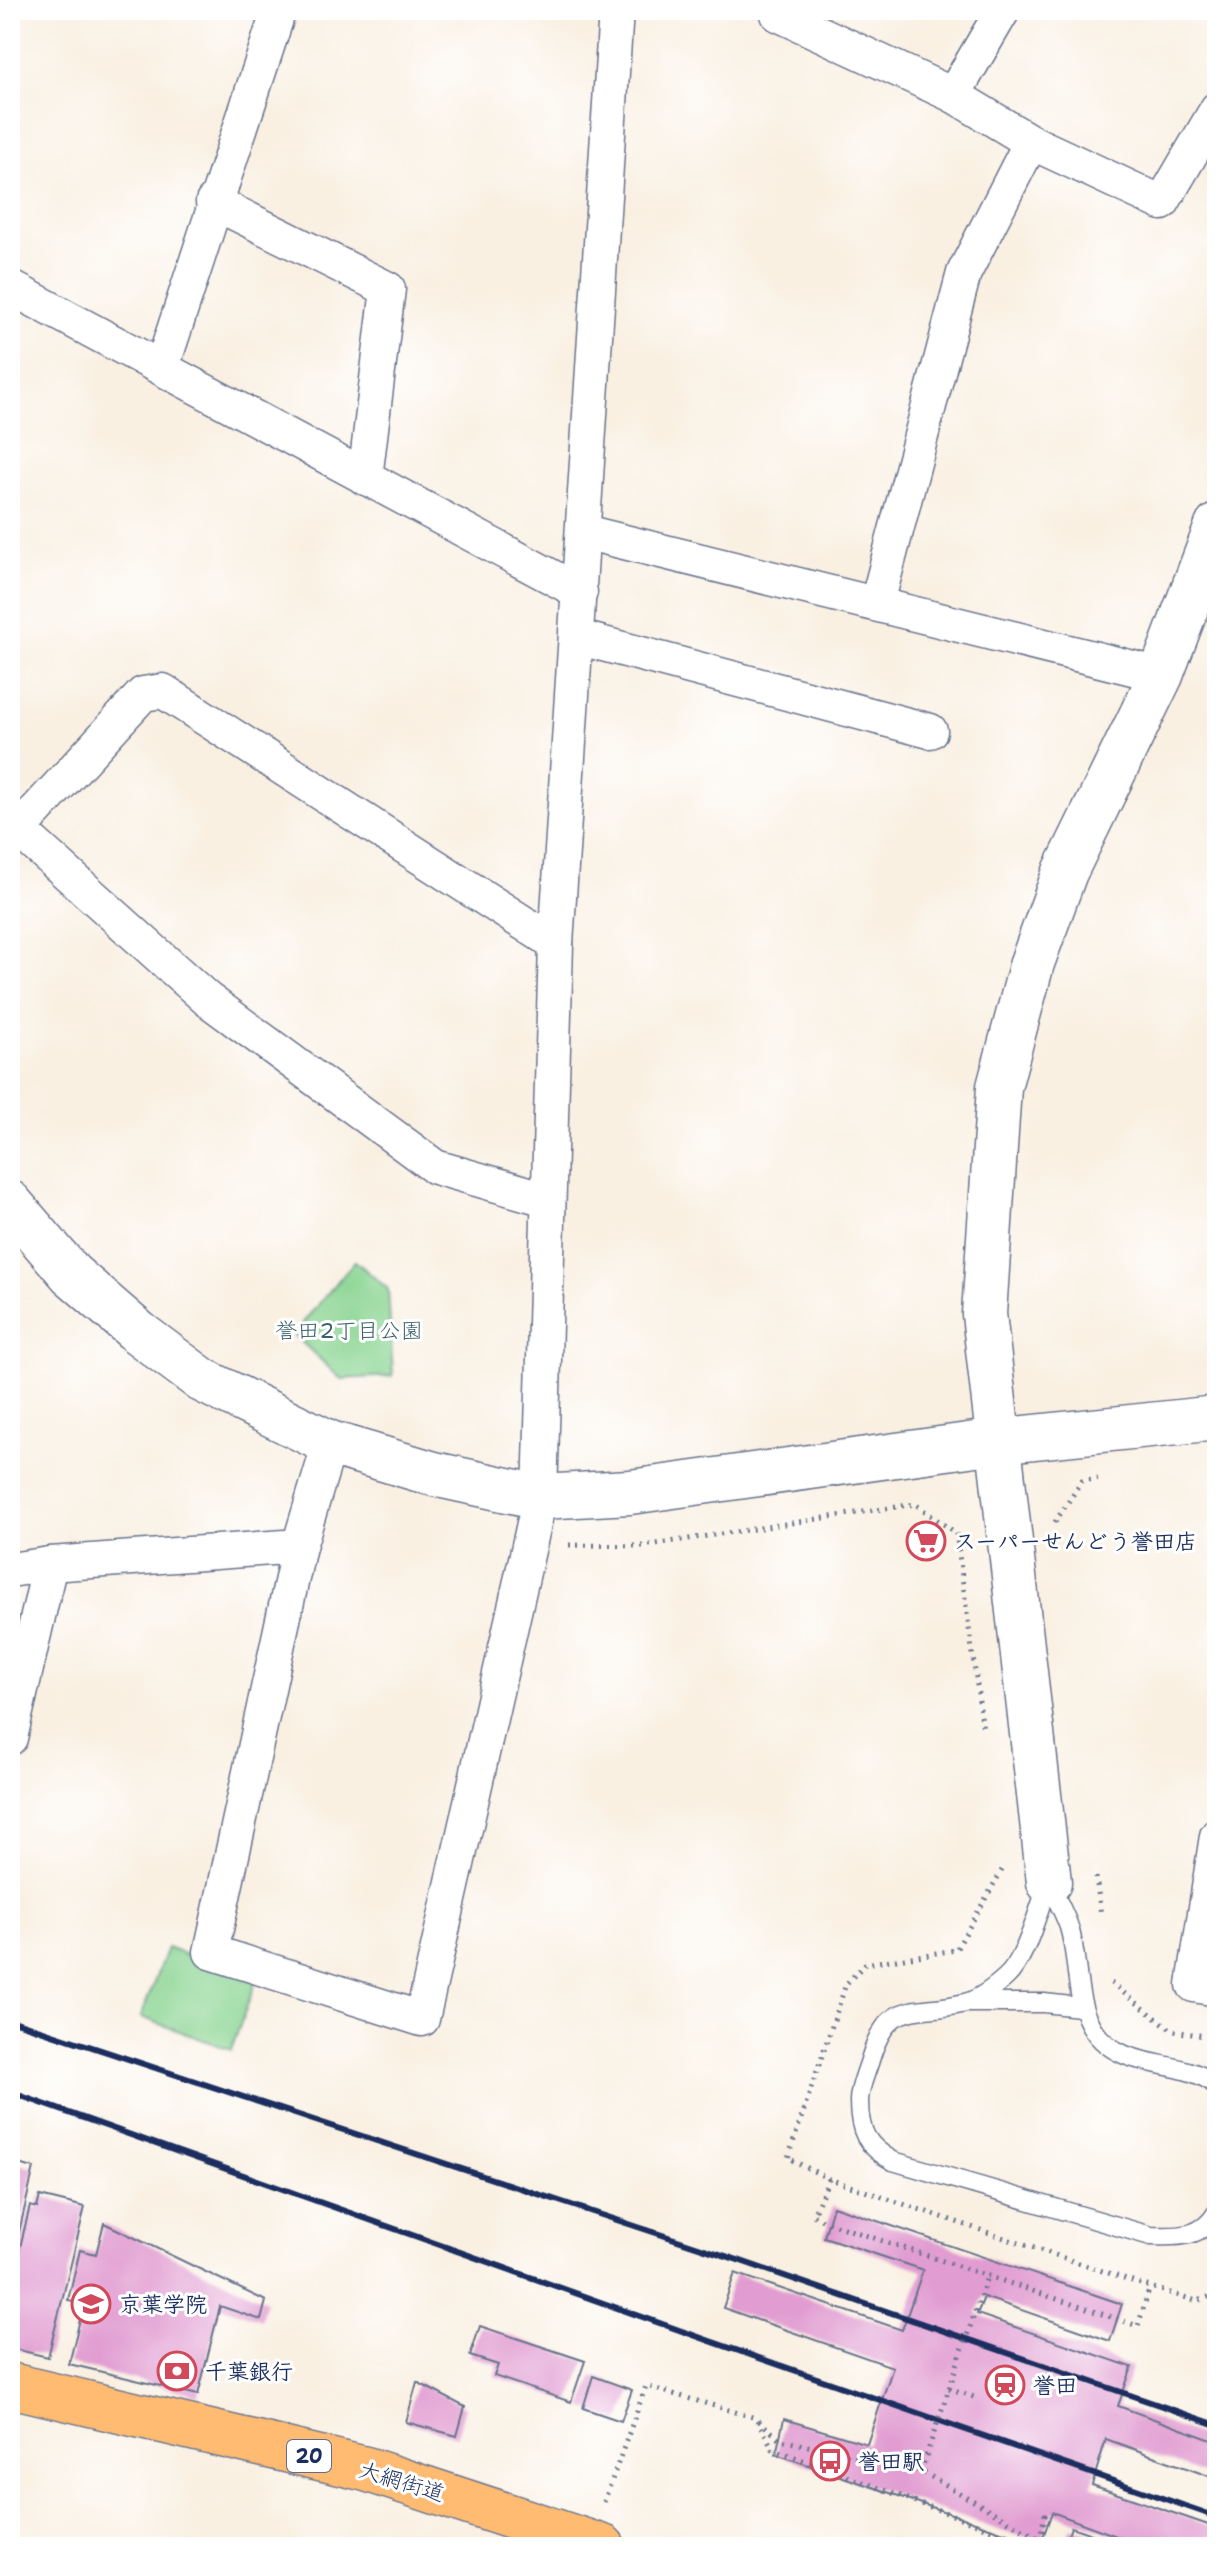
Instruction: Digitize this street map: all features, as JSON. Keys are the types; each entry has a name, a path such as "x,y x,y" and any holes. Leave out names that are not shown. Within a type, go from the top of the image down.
{"main road":[{"name":"大網街道","path":"10,2385 602,2528"}],"street":[{"path":"162,367 213,202 279,10"},
{"path":"330,1443 299,1546 211,1952 422,2019 540,1497 546,1199 556,944 616,10"},
{"path":"781,10 778,14 953,95 1031,142 1162,203 1217,109"},
{"path":"953,95 1003,10"},
{"path":"877,603 964,273 1031,142"},
{"path":"213,202 388,289 365,478"},
{"path":"10,287 580,592"},
{"path":"1049,1882 984,1314 999,1087 1032,963 1065,872 1161,675 1217,526"},
{"path":"584,532 1161,675"},
{"path":"577,637 930,731"},
{"path":"546,1199 435,1167 207,999 14,835 143,694 163,691 556,944"},
{"path":"10,1203 71,1274 139,1333 202,1380 330,1443 434,1474 540,1497 630,1492 997,1441 1217,1418"},
{"path":"10,1570 50,1564 299,1546"},
{"path":"10,1738 50,1564"},
{"path":"1217,1836 1194,1985 1217,1989"}],"lane":[{"path":"966,2003 990,1991 1010,1974 1022,1953 1049,1882"},
{"path":"1049,1882 1069,1929 1080,2007 1103,2043 1145,2063 1187,2071 1217,2086"},
{"path":"1080,2007 966,2003 904,2012 878,2032 859,2096 859,2123 864,2138 893,2161 1151,2236 1196,2234 1210,2224 1217,2212"}],"path":[{"path":"1056,1534 1054,1519 1082,1481 1112,1477"},
{"path":"556,1545 643,1546 915,1504 956,1533 983,1732"},
{"path":"1000,1854 1002,1869 956,1950 865,1964 846,1984 788,2158 829,2179 1150,2287 1197,2301 1217,2294"},
{"path":"1096,1873 1101,1919"},
{"path":"1108,1981 1173,2031 1217,2038"},
{"path":"829,2179 813,2215 1138,2326 1150,2287"},
{"path":"921,2471 988,2274"},
{"path":"602,2528 646,2386 756,2418 781,2440 921,2471 934,2478 974,2501 988,2509 1028,2532 1042,2540 1045,2515 1041,2530 1038,2545 1020,2540 773,2449 756,2418"},
{"path":"949,2388 974,2397"},
{"path":"1017,2547 1020,2540"}],"green space":[{"name":"誉田2丁目公園","path":"355,1261 388,1289 393,1376 341,1379 293,1334"},
{"path":"167,1948 256,1981 231,2050 141,2017"}],"building":[{"path":"10,2162 34,2168 11,2266 10,2266"},
{"path":"40,2196 85,2207 48,2357 10,2348 10,2288 30,2206 37,2208"},
{"path":"833,2206 1122,2304 1110,2341 984,2297 977,2314 1132,2367 1118,2406 1217,2442 1217,2479 1106,2439 1092,2485 1217,2528 1217,2547 1146,2547 1052,2512 1042,2540 1010,2534 776,2454 784,2419 867,2444 893,2367 723,2308 735,2273 902,2330 923,2270 824,2237"},
{"path":"104,2223 266,2301 261,2320 220,2306 198,2395 69,2364 84,2303 68,2300 80,2250 96,2254"},
{"path":"480,2326 585,2361 571,2402 494,2376 498,2365 470,2356"},
{"path":"593,2376 632,2390 621,2421 583,2408"},
{"path":"417,2382 465,2407 457,2436 406,2422"},
{"path":"1071,2527 1127,2546 1127,2547 1064,2547"}],"railway":[{"path":"10,2020 738,2260 1217,2425"},
{"path":"10,2092 1217,2517"}],"place":[{"name":"スーパーせんどう誉田店","path":"926,1541"},
{"name":"京葉学院","path":"91,2304"},
{"name":"千葉銀行","path":"177,2371"},
{"name":"誉田","path":"1005,2385"},
{"name":"誉田駅","path":"830,2461"}]}
